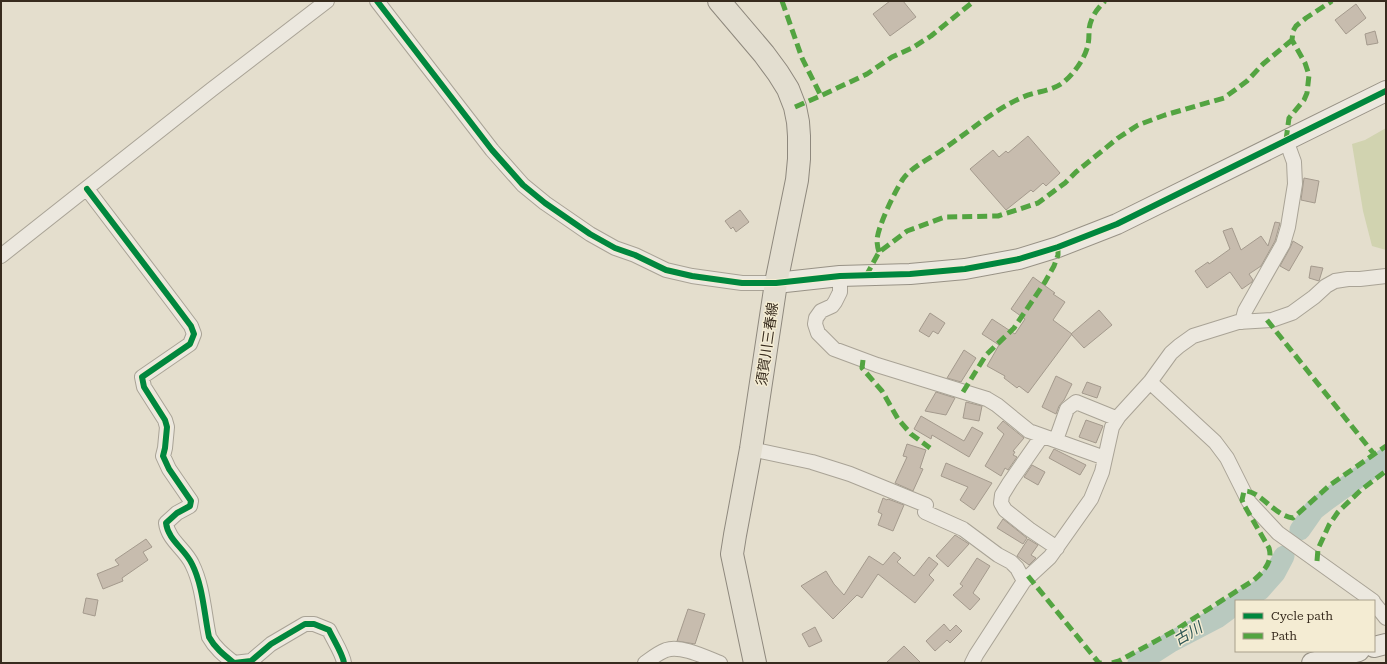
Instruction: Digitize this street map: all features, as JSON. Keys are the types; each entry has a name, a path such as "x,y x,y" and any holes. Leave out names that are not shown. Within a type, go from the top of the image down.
{"main road":[{"name":"須賀川三春線","path":"719,1 778,73 788,89 795,107 798,122 800,159 797,180 776,283 752,449 732,554 755,663"}],"street":[{"path":"1,256 205,94 327,1"},
{"path":"377,1 492,150 523,185 550,207 590,234 616,248 636,255 666,270 742,284 776,283 840,276 910,274 965,269 1019,259 1058,248 1117,224 1386,91"},
{"path":"1242,322 1245,311 1283,244 1288,227 1294,184 1294,162 1286,140"},
{"path":"87,189 191,326 194,334 190,344 142,377 144,387 165,420 167,427 163,456 169,469 191,501 190,506 170,518 166,523 169,534 190,559 197,574 209,637 213,644 234,662 251,661 271,644 305,624 314,624 329,630 336,647 343,657 344,663"},
{"path":"840,276 840,292 835,302 832,306 821,311 816,318 815,324 818,333 834,349 987,399 997,405 1029,431 1105,458"},
{"path":"972,663 1024,581 1046,562 1091,499 1102,472 1112,427 1116,420 1150,382 1171,353 1193,336 1238,322 1272,320 1292,313 1326,286 1335,281 1348,278 1360,279 1386,276"},
{"path":"1150,382 1216,442 1227,458 1249,502 1278,533 1370,600"},
{"path":"1056,440 1067,409 1076,402 1113,416 1116,420"},
{"path":"1042,436 1006,488 1002,495 1001,503 1005,510 1057,548"},
{"path":"752,449 812,462 850,474 926,509 963,529 998,555 1011,562 1017,568 1024,581"},
{"path":"1375,604 1386,618"},
{"path":"1375,647 1386,644"},
{"path":"645,663 668,649 677,648 698,654 720,663"},
{"path":"1312,663 1355,652"}],"green space":[{"path":"1386,128 1386,250 1372,246 1363,211 1352,144 1365,140"}],"building":[{"path":"890,1 903,1 916,17 890,36 873,14"},
{"path":"1356,4 1366,18 1346,34 1335,20"},
{"path":"1375,31 1378,43 1367,45 1365,34"},
{"path":"1028,136 1060,173 1046,186 1043,183 1033,192 1031,190 1006,210 970,169 993,150 999,157 1006,151 1008,153"},
{"path":"1304,178 1319,181 1315,203 1301,200"},
{"path":"740,210 749,222 736,232 733,227 731,229 725,221"},
{"path":"1275,222 1280,223 1275,241 1261,266 1249,274 1253,280 1252,282 1242,289 1230,272 1207,288 1195,271 1208,262 1209,264 1230,249 1223,231 1232,228 1241,250 1261,236 1268,246"},
{"path":"1293,241 1303,247 1289,271 1280,266"},
{"path":"1311,266 1323,268 1319,281 1309,278"},
{"path":"1033,277 1065,302 1053,320 1072,334 1028,393 1019,386 1017,388 1004,378 1005,376 987,366 999,345 982,334 992,319 1015,334 1025,319 1011,309"},
{"path":"1099,310 1112,325 1084,348 1071,334"},
{"path":"930,313 945,323 938,334 933,331 929,337 919,331"},
{"path":"964,350 976,358 961,382 947,378"},
{"path":"1056,376 1072,384 1056,414 1042,407"},
{"path":"1087,382 1101,387 1097,398 1082,393"},
{"path":"936,392 955,398 946,415 925,411"},
{"path":"966,402 982,406 979,421 963,418"},
{"path":"921,416 964,441 972,427 983,433 969,457 932,435 931,439 914,429"},
{"path":"1086,420 1103,426 1096,443 1079,437"},
{"path":"1003,421 1024,438 1013,451 1015,452 1013,455 1017,457 1008,470 1005,468 1001,476 985,466 1004,434 997,428"},
{"path":"907,444 926,450 920,468 923,469 913,491 895,483 907,457 903,456"},
{"path":"1054,449 1086,465 1080,475 1049,458"},
{"path":"946,463 992,483 974,510 960,500 968,487 941,476"},
{"path":"1032,465 1045,472 1038,485 1024,477"},
{"path":"883,498 904,505 893,531 878,525 882,514 878,512"},
{"path":"1003,519 1027,538 1023,544 997,528"},
{"path":"955,535 969,544 948,567 936,556"},
{"path":"146,539 152,547 143,552 148,560 122,578 123,581 103,589 97,574 119,565 115,560"},
{"path":"1028,539 1038,545 1031,555 1036,558 1029,565 1017,556"},
{"path":"894,552 901,558 897,562 914,576 929,557 938,564 929,575 934,580 915,603 878,574 862,598 857,595 833,619 801,586 826,571 834,584 844,595 869,556 883,565"},
{"path":"977,558 990,566 973,593 980,599 970,610 953,595 963,586 960,584"},
{"path":"86,598 98,600 95,616 83,613"},
{"path":"688,609 705,614 695,644 677,641"},
{"path":"944,624 950,631 956,625 962,631 950,643 947,640 935,651 926,641"},
{"path":"815,627 822,641 809,647 802,634"},
{"path":"904,646 921,663 886,663"}],"waterway":[{"name":"古川","path":"1300,530 1314,510 1386,458"},
{"name":"古川","path":"1242,600 1260,590 1275,573 1284,556"},
{"name":"古川","path":"1138,663 1171,642 1217,618 1235,605"}],"marked path":[{"path":"782,1 802,58 821,96"},
{"path":"795,107 867,74 892,57 912,48 931,36 974,1"},
{"path":"879,252 877,240 880,226 887,209 907,174 916,166 942,150 1001,108 1028,95 1056,87 1065,81 1076,69 1085,55 1092,18 1105,1"},
{"path":"1286,140 1289,118 1304,100 1307,93 1309,75 1305,63 1292,40 1293,31 1296,26 1306,18 1332,1"},
{"path":"866,276 879,252 907,231 945,217 998,216 1038,203 1065,183 1076,172 1118,138 1138,125 1165,115 1224,98 1247,81 1263,64 1292,40"},
{"path":"963,392 986,355 1014,328 1045,282 1054,266 1058,255 1058,247"},
{"path":"1267,320 1374,454"},
{"path":"863,360 862,368 882,391 898,419 911,434 930,448"},
{"path":"1112,663 1119,661 1174,631 1254,580 1264,570 1270,558 1269,548 1244,505 1242,500 1244,491 1256,494 1279,512 1293,518 1330,485 1386,446"},
{"path":"1317,561 1318,549 1329,525 1338,512 1361,490 1386,471"},
{"path":"1028,576 1099,663 1103,663"}],"cycle path":[{"path":"377,1 492,150 523,185 545,203 590,234 615,248 635,255 666,270 692,276 742,283 776,283 840,276 910,274 965,269 1019,259 1058,247 1117,224 1386,91"},
{"path":"87,189 191,326 194,334 190,344 142,377 144,387 165,420 167,427 163,456 169,469 191,501 190,506 177,513 166,523 167,529 173,539 189,559 196,572 211,641 234,663 251,661 271,644 305,624 314,624 329,630 340,651 344,663"}]}
